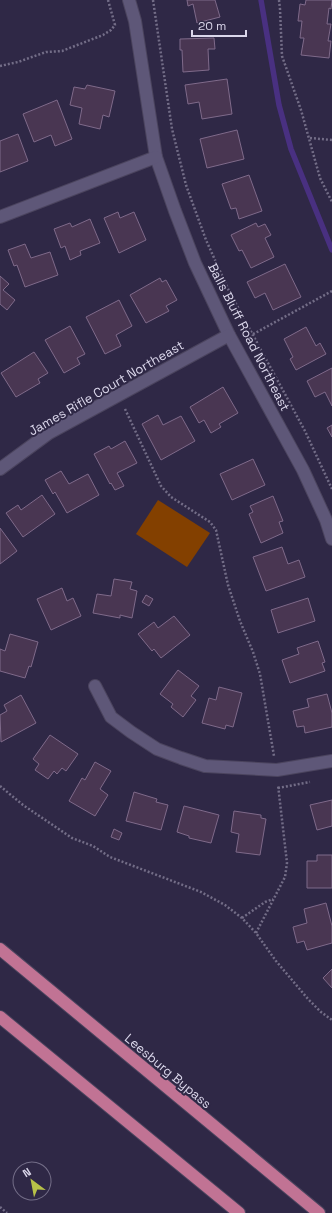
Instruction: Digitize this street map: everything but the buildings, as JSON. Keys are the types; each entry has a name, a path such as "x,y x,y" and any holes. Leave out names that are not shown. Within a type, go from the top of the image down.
{"highway":[{"name":"Leesburg Bypass","path":"0,949 319,1213"},
{"path":"0,1017 239,1213"}],"street":[{"name":"Balls Bluff Road Northeast","path":"129,0 135,21 156,157 195,264 232,339 303,470 326,520 332,539"},
{"path":"0,217 156,157"},
{"name":"James Rifle Court Northeast","path":"0,469 49,433 120,394 232,339"},
{"path":"95,686 111,717 131,732 157,748 205,766 277,770 332,761"}],"path":[{"path":"0,66 18,62 46,52 62,51 103,35 111,30 114,25 108,0"},
{"path":"153,0 172,129 186,185 206,240 229,292 305,431 332,489"},
{"path":"278,0 280,9 282,56 302,110 320,178 332,202"},
{"path":"310,138 332,140"},
{"path":"232,339 252,336 332,291"},
{"path":"120,394 127,413 161,486 171,497 210,522 216,530 219,540 222,565 228,585 260,674 277,770 287,864 285,877 256,933"},
{"path":"278,788 312,781"},
{"path":"0,786 23,805 72,838 93,846 110,857 201,892 224,905 242,918 256,933 276,961 308,999 321,1012 332,1020"},
{"path":"242,918 265,902 274,899"},
{"path":"0,1207 7,1213"}],"shaded area":[{"path":"158,500 210,533 187,567 136,534"}],"waterway":[{"path":"261,0 279,105 291,149 332,250"}]}
